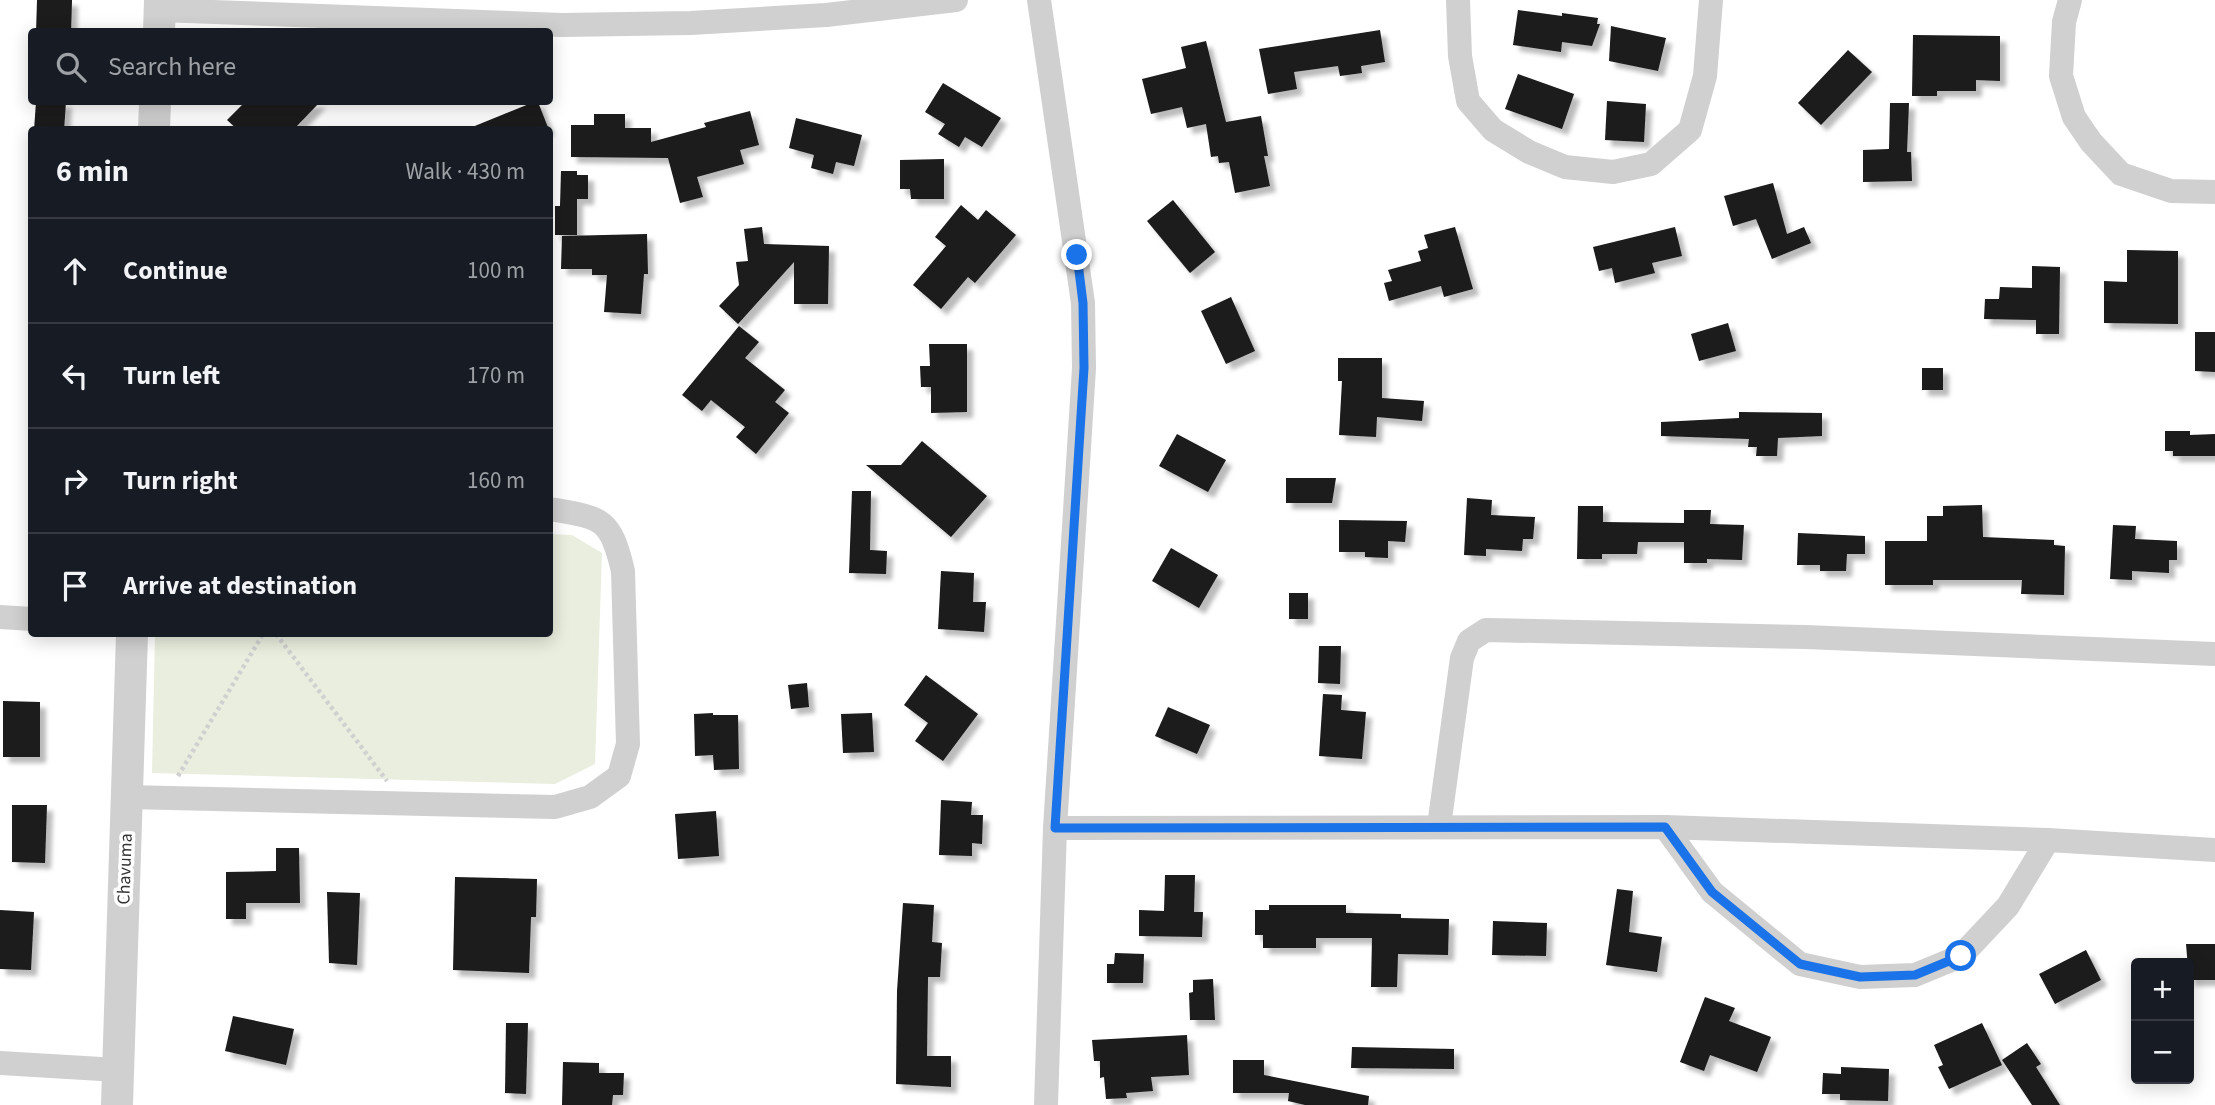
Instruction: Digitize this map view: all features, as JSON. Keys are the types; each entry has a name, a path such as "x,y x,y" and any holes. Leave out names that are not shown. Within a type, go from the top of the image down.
{"street":[{"path":"159,14 562,25 691,23 826,15 956,0"},
{"path":"1039,0 1083,303 1084,368 1055,828 1046,1105"},
{"path":"1458,0 1460,56 1468,102 1493,130 1529,152 1565,167 1613,173 1651,164 1690,130 1705,76 1710,0"},
{"path":"2070,0 2064,22 2061,76 2074,117 2091,142 2120,174 2171,191 2215,192"},
{"path":"154,126 155,105"},
{"path":"127,797 555,807 590,797 619,776 628,744 624,571 617,544 608,528 587,515 553,509"},
{"path":"0,617 28,619"},
{"path":"1439,826 1462,658 1469,641 1486,630 1805,637 2215,654"},
{"name":"Chavuma","path":"117,1105 132,637"},
{"path":"1055,828 1665,827 2048,840 2215,850"},
{"path":"1665,827 1712,892 1789,956 1800,964 1860,977 1915,975 1961,956 2008,906 2048,840"},
{"path":"0,1063 118,1070"}],"path":[{"path":"165,798 261,637"},
{"path":"278,637 404,803"}],"green space":[{"path":"553,534 572,535 602,553 595,764 555,784 152,773 155,637 553,637"}],"building":[{"path":"37,0 72,0 71,28 36,28"},
{"path":"1518,10 1598,18 1597,24 1600,24 1592,46 1562,42 1561,52 1513,45"},
{"path":"1611,26 1666,38 1658,71 1609,61"},
{"path":"1380,30 1385,62 1361,66 1362,73 1340,76 1338,66 1294,72 1297,89 1268,94 1259,49"},
{"path":"1913,35 2000,36 2000,81 1976,80 1976,91 1937,91 1937,96 1912,96"},
{"path":"1206,41 1226,122 1261,116 1268,156 1264,156 1270,186 1235,193 1229,162 1219,163 1218,156 1211,157 1206,124 1187,128 1182,107 1151,114 1142,79 1186,68 1181,47"},
{"path":"1848,50 1872,72 1821,125 1798,103"},
{"path":"1518,74 1574,94 1562,129 1505,109"},
{"path":"943,83 1001,118 982,147 965,137 959,147 938,134 945,124 925,112"},
{"path":"1607,101 1646,104 1644,142 1605,140"},
{"path":"1890,103 1909,103 1907,152 1911,152 1912,181 1863,182 1863,150 1889,149"},
{"path":"36,105 66,105 64,126 34,126"},
{"path":"242,105 317,105 297,126 234,126 227,120"},
{"path":"527,105 539,105 547,126 475,126"},
{"path":"750,111 759,145 740,150 744,164 697,177 703,197 680,203 668,158 571,157 571,125 594,125 594,114 625,114 625,128 651,128 651,142 706,127 704,123"},
{"path":"796,118 862,135 854,166 836,162 833,174 811,168 814,155 789,148"},
{"path":"944,159 944,199 911,199 910,189 900,189 900,160"},
{"path":"561,171 577,171 577,175 588,175 588,199 577,199 577,235 555,235 555,206 560,206"},
{"path":"1773,183 1787,234 1804,227 1811,243 1772,259 1756,219 1733,226 1724,196"},
{"path":"1173,200 1215,252 1190,273 1147,221"},
{"path":"961,205 978,220 986,210 1016,235 975,283 968,277 941,309 913,285 946,246 935,237"},
{"path":"762,227 764,244 829,246 828,304 794,304 794,262 738,324 719,306 739,285 736,262 748,261 744,229"},
{"path":"1455,227 1473,289 1444,297 1441,286 1389,301 1384,283 1392,281 1388,270 1421,261 1418,251 1428,248 1424,235"},
{"path":"1675,227 1682,256 1652,263 1655,273 1615,283 1612,268 1599,271 1593,247"},
{"path":"647,234 648,274 644,274 641,314 604,312 607,275 592,275 592,269 561,269 562,236"},
{"path":"2127,250 2178,251 2178,324 2104,323 2104,281 2127,282"},
{"path":"2032,266 2060,267 2059,334 2036,334 2036,320 1984,319 1985,299 1999,299 2000,287 2032,288"},
{"path":"1231,297 1255,351 1226,364 1201,311"},
{"path":"1728,323 1736,351 1699,361 1691,334"},
{"path":"739,326 759,342 745,358 785,390 775,402 789,413 756,454 736,437 745,427 711,400 702,411 682,395"},
{"path":"2195,332 2215,332 2215,372 2195,371"},
{"path":"929,344 967,344 967,412 931,413 931,387 921,387 920,366 930,366"},
{"path":"1338,358 1382,358 1382,398 1424,401 1422,421 1377,417 1376,437 1339,435 1342,381 1338,381"},
{"path":"1922,368 1943,368 1943,390 1922,390"},
{"path":"1739,412 1822,413 1822,436 1778,438 1777,456 1756,456 1757,447 1748,447 1749,439 1661,436 1661,422 1739,418"},
{"path":"2165,431 2190,431 2190,435 2215,434 2215,456 2173,456 2173,451 2165,451"},
{"path":"1177,434 1226,460 1208,492 1159,466"},
{"path":"922,441 987,496 951,537 866,465 901,465"},
{"path":"1286,478 1336,478 1332,503 1286,503"},
{"path":"852,491 871,491 870,550 887,551 886,574 849,573"},
{"path":"1467,498 1492,500 1491,515 1535,517 1533,539 1523,539 1522,551 1486,549 1486,556 1464,555"},
{"path":"1982,505 1983,537 2054,540 2054,545 2065,546 2064,595 2021,594 2022,580 1933,580 1933,585 1885,585 1885,541 1927,541 1927,516 1943,516 1943,506"},
{"path":"1578,506 1603,506 1603,522 1684,523 1684,510 1711,510 1710,524 1744,525 1742,560 1707,559 1707,563 1684,563 1684,542 1638,542 1637,554 1602,554 1602,559 1577,559"},
{"path":"1339,520 1407,521 1405,542 1388,541 1388,558 1365,557 1365,552 1339,552"},
{"path":"2113,525 2136,526 2135,539 2177,541 2177,560 2169,560 2169,573 2132,571 2132,580 2110,579"},
{"path":"1798,533 1865,536 1865,554 1847,554 1846,571 1820,571 1820,565 1797,565"},
{"path":"1171,548 1218,575 1199,608 1152,581"},
{"path":"941,571 974,573 973,602 986,602 984,632 938,629"},
{"path":"1289,593 1308,593 1308,619 1289,619"},
{"path":"1319,646 1341,646 1340,684 1318,683"},
{"path":"926,675 978,714 943,761 915,741 928,723 904,705"},
{"path":"807,683 809,707 791,709 788,685"},
{"path":"1323,694 1342,695 1341,710 1366,712 1362,759 1319,756"},
{"path":"3,701 40,702 40,757 3,757"},
{"path":"1168,707 1210,725 1197,754 1155,736"},
{"path":"872,713 874,752 843,753 841,714"},
{"path":"694,714 738,715 739,769 714,770 713,755 695,756"},
{"path":"941,800 972,802 971,815 983,815 982,844 972,843 972,856 939,855"},
{"path":"12,805 47,805 45,863 12,862"},
{"path":"716,811 719,856 678,859 675,814"},
{"path":"276,848 299,848 300,903 246,903 246,919 226,919 226,872 276,871"},
{"path":"1165,875 1195,875 1194,912 1203,912 1202,937 1139,936 1139,910 1164,911"},
{"path":"455,877 537,879 536,917 531,917 529,973 453,970"},
{"path":"1617,889 1633,891 1629,932 1662,937 1657,972 1606,965"},
{"path":"327,892 360,893 357,965 329,963"},
{"path":"903,903 934,905 932,942 942,943 940,977 928,977 927,1056 951,1056 951,1087 896,1084 897,991"},
{"path":"1269,905 1346,905 1346,913 1401,914 1401,918 1449,919 1448,955 1398,954 1397,987 1371,987 1372,938 1316,938 1316,948 1263,948 1263,935 1255,935 1255,910 1269,910"},
{"path":"0,910 34,912 31,970 0,969"},
{"path":"1493,921 1547,923 1546,956 1492,955"},
{"path":"2186,944 2215,944 2215,980 2194,980 2194,958 2187,958"},
{"path":"2086,950 2101,980 2055,1004 2039,974"},
{"path":"1115,953 1144,954 1143,983 1107,983 1107,964 1114,964"},
{"path":"1213,979 1215,1020 1190,1020 1189,993 1193,992 1193,980"},
{"path":"1705,997 1735,1008 1729,1021 1771,1037 1757,1072 1710,1055 1704,1071 1680,1062"},
{"path":"233,1016 294,1029 286,1065 225,1051"},
{"path":"506,1023 528,1023 526,1094 505,1093"},
{"path":"1982,1023 2002,1065 1949,1089 1938,1067 1943,1065 1934,1045"},
{"path":"1187,1035 1189,1075 1151,1077 1153,1091 1126,1093 1127,1098 1106,1099 1104,1077 1100,1078 1100,1061 1094,1061 1092,1040"},
{"path":"2027,1043 2041,1064 2036,1067 2060,1105 2032,1105 2002,1060"},
{"path":"1352,1047 1454,1049 1454,1069 1351,1068"},
{"path":"1233,1060 1264,1060 1264,1075 1369,1096 1368,1105 1305,1105 1288,1101 1289,1093 1233,1093"},
{"path":"563,1062 599,1063 599,1073 624,1073 623,1095 613,1095 612,1105 562,1105"},
{"path":"1841,1067 1889,1069 1888,1101 1840,1100 1840,1094 1822,1094 1823,1073 1841,1074"}],"route":[{"path":"1077,255 1083,303 1084,368 1055,828 1665,827 1712,892 1800,964 1860,977 1915,975 1961,956"}]}
